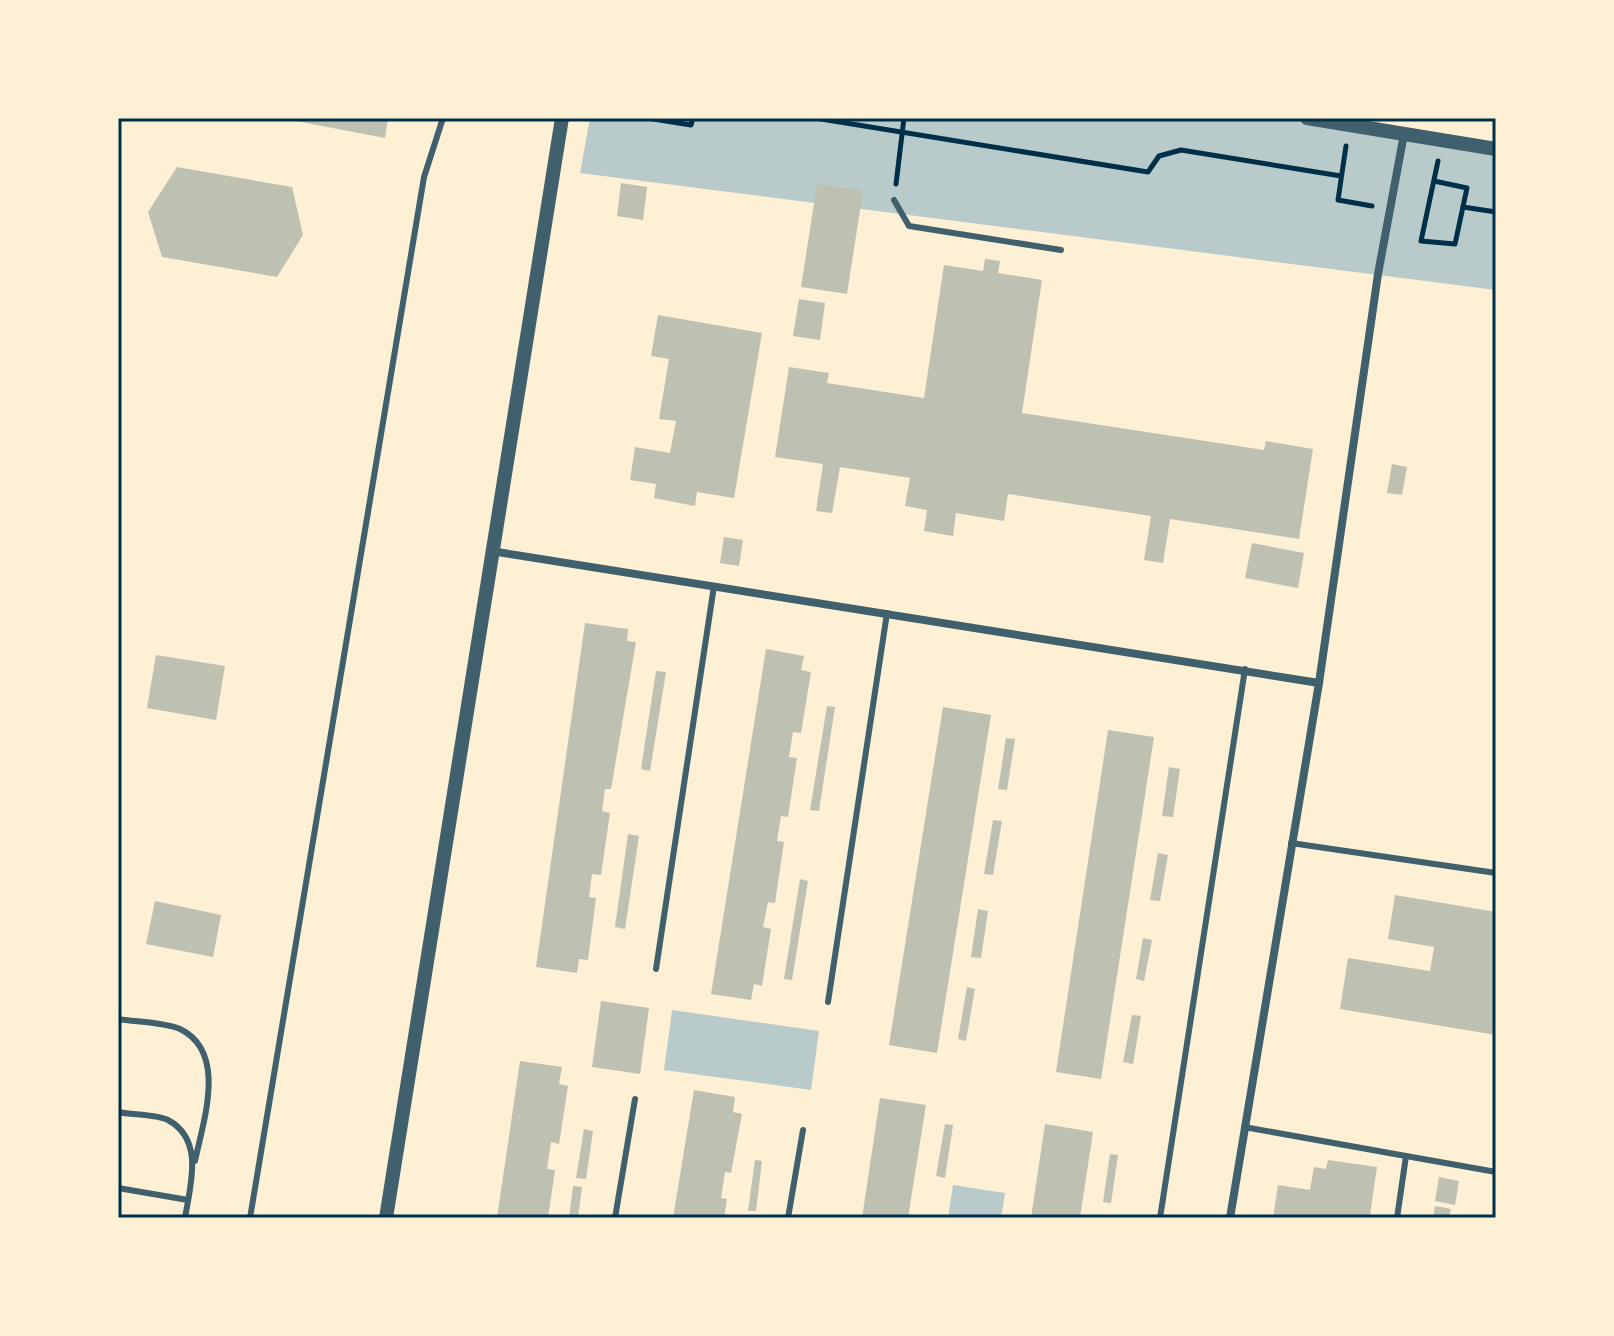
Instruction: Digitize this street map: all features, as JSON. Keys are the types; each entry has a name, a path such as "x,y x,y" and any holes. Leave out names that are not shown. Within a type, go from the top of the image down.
{"street":[{"path":"386,1218 562,118"},
{"path":"1307,118 1496,149"},
{"path":"1230,1218 1319,683 1378,274 1404,134"},
{"path":"491,551 1319,683"}],"lane":[{"path":"250,1218 424,177 443,118"},
{"path":"894,200 909,226 1061,250"},
{"path":"656,969 714,586"},
{"path":"828,1002 887,613"},
{"path":"1160,1218 1245,669"},
{"path":"1291,843 1496,873"},
{"path":"118,1019 180,1029 203,1050 210,1091 185,1218"},
{"path":"615,1218 635,1099"},
{"path":"118,1112 168,1120 185,1138 195,1161"},
{"path":"1244,1127 1496,1172"},
{"path":"788,1218 803,1130"},
{"path":"1397,1218 1406,1156"},
{"path":"118,1188 188,1200"}],"path":[{"path":"647,118 691,125 693,118"},
{"path":"815,118 1148,172 1159,156 1181,150 1341,176"},
{"path":"894,200 904,118"},
{"path":"1352,125 1338,200 1375,207 1377,194"},
{"path":"1434,181 1467,188 1455,244 1421,241 1434,181 1443,140"},
{"path":"1347,144 1359,147"},
{"path":"1463,207 1496,212"}],"shaded area":[{"path":"590,118 1306,118 1496,149 1496,290 580,173"},
{"path":"672,1010 819,1031 811,1090 664,1070"},
{"path":"953,1185 1005,1193 1001,1218 948,1218"}],"building":[{"path":"280,118 388,118 385,138"},
{"path":"177,167 292,187 303,235 277,277 162,257 148,212"},
{"path":"621,183 647,187 643,220 617,216"},
{"path":"817,184 863,191 847,294 801,287"},
{"path":"985,259 1000,261 998,273 1042,280 1022,413 1264,450 1266,441 1313,449 1299,539 1170,519 1163,563 1144,560 1151,516 1008,494 1004,521 956,513 953,536 924,531 927,510 905,506 910,478 840,467 832,513 816,511 823,464 775,457 789,367 829,373 827,383 924,398 944,265 983,271"},
{"path":"799,299 825,303 820,340 793,336"},
{"path":"658,315 762,333 734,498 697,492 695,506 654,498 656,484 630,480 635,447 670,453 676,421 659,419 669,359 651,356"},
{"path":"1392,464 1407,467 1402,495 1387,493"},
{"path":"724,537 743,540 739,566 720,563"},
{"path":"1252,543 1304,553 1298,588 1245,578"},
{"path":"585,623 628,629 627,641 636,642 611,789 605,789 602,811 610,813 601,875 592,874 589,897 596,898 588,960 579,959 577,973 536,967"},
{"path":"766,649 804,656 801,670 811,672 801,733 793,732 789,757 797,758 788,817 781,816 777,841 784,842 775,903 768,902 763,927 771,929 762,986 754,984 751,1000 711,994"},
{"path":"156,655 225,666 216,720 147,708"},
{"path":"656,671 666,672 650,771 641,769"},
{"path":"827,706 835,707 819,811 810,810"},
{"path":"943,707 991,715 937,1053 889,1045"},
{"path":"1108,730 1154,737 1101,1079 1056,1072"},
{"path":"1006,738 1015,739 1007,790 998,789"},
{"path":"1169,767 1180,769 1173,817 1162,816"},
{"path":"993,820 1002,821 993,875 984,874"},
{"path":"628,834 639,836 625,929 615,927"},
{"path":"1158,853 1168,855 1160,901 1150,900"},
{"path":"800,879 808,881 792,980 784,979"},
{"path":"1395,895 1496,912 1496,1035 1340,1009 1348,958 1430,971 1434,947 1388,939"},
{"path":"155,901 221,915 213,957 146,944"},
{"path":"978,909 988,911 981,958 971,957"},
{"path":"1143,938 1152,940 1144,981 1136,979"},
{"path":"967,987 975,989 966,1041 958,1039"},
{"path":"601,1001 649,1008 640,1074 592,1067"},
{"path":"1132,1015 1141,1016 1133,1064 1123,1062"},
{"path":"520,1061 562,1067 559,1084 568,1086 559,1144 551,1142 547,1169 555,1170 548,1218 497,1218"},
{"path":"694,1090 735,1097 733,1112 742,1114 731,1173 725,1172 721,1198 727,1199 724,1218 673,1218"},
{"path":"880,1098 926,1105 908,1218 862,1218"},
{"path":"945,1124 953,1125 945,1178 936,1176"},
{"path":"1045,1124 1093,1132 1080,1218 1031,1218"},
{"path":"584,1129 593,1131 586,1179 576,1178"},
{"path":"1110,1154 1118,1155 1111,1203 1103,1202"},
{"path":"755,1160 762,1161 756,1211 748,1211"},
{"path":"1328,1160 1377,1167 1370,1215 1273,1218 1278,1185 1310,1190 1314,1167 1326,1169"},
{"path":"1439,1177 1459,1181 1455,1205 1435,1201"},
{"path":"573,1186 582,1187 578,1218 569,1218"},
{"path":"1435,1206 1451,1209 1449,1218 1433,1218"}]}
